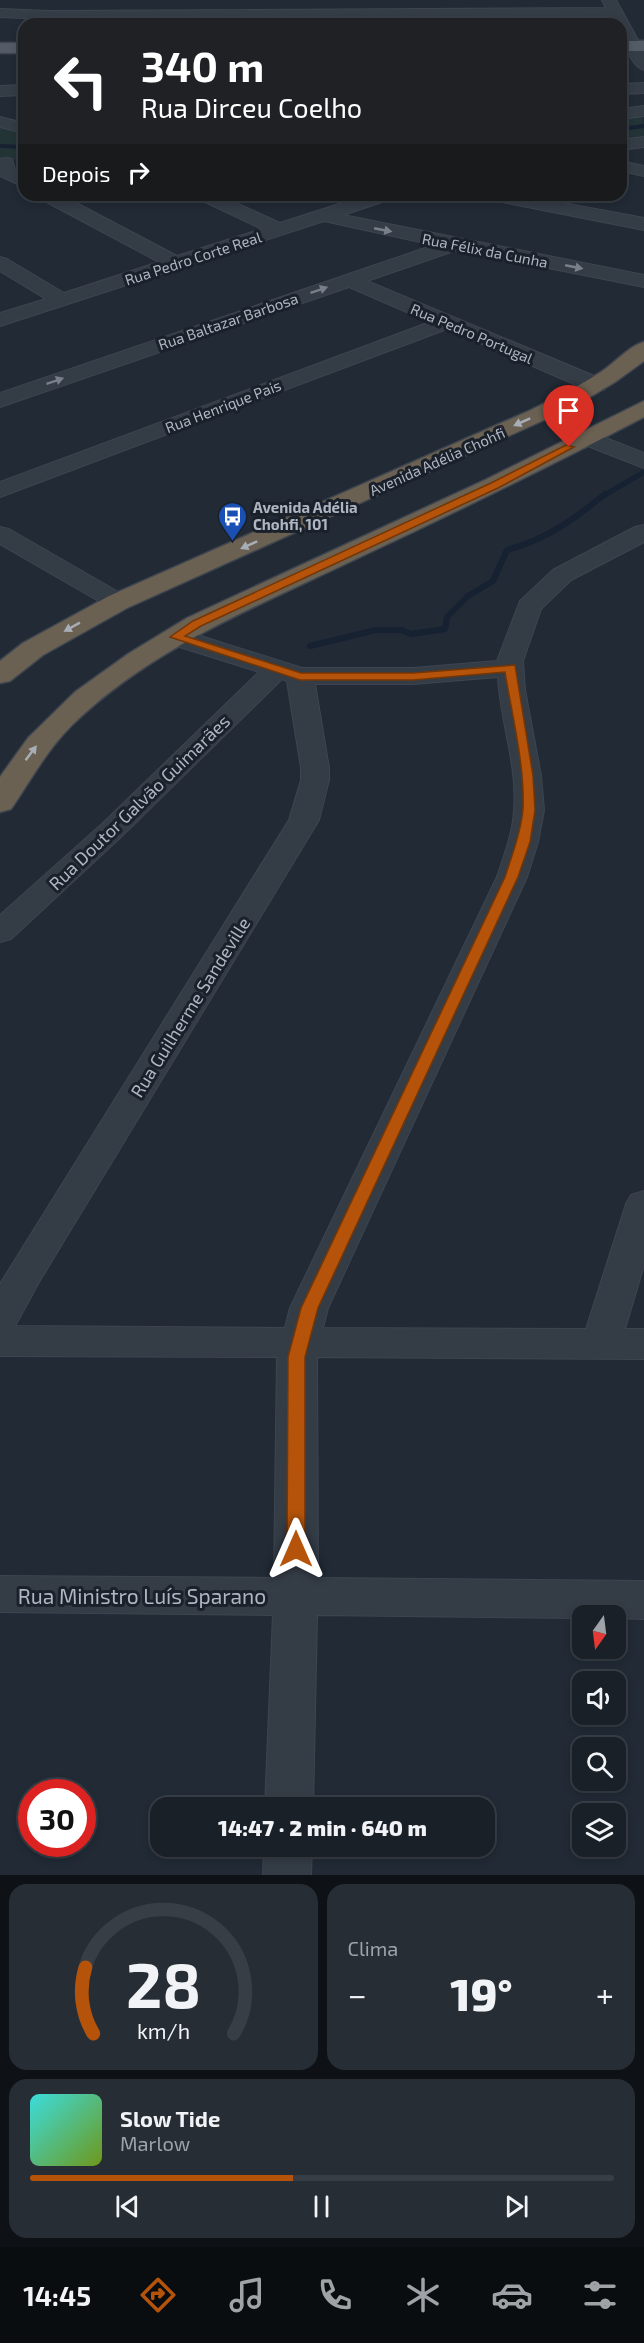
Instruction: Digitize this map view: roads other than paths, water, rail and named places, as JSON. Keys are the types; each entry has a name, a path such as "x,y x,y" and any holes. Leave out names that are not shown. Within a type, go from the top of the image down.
{"highway":[{"name":"Avenida Adélia Chohfi","path":"0,675 33,649 118,602 518,424 596,385 632,361 644,350"},
{"path":"0,803 31,753 58,722 121,670 197,624 494,485 644,408"}],"main road":[{"path":"0,48 18,48"},
{"path":"0,53 18,53"}],"street":[{"path":"0,13 287,7 612,6"},
{"path":"633,48 644,65"},
{"path":"627,88 644,88"},
{"path":"0,91 18,90"},
{"path":"627,113 644,111"},
{"path":"0,122 18,126"},
{"path":"627,144 644,142"},
{"path":"10,163 5,168 7,173 18,179"},
{"path":"627,167 644,171"},
{"path":"58,201 177,264"},
{"path":"217,201 281,230"},
{"name":"Rua Pedro Corte Real","path":"0,320 368,201"},
{"path":"523,201 644,224"},
{"name":"Rua Félix da Cunha","path":"326,216 644,281"},
{"name":"Rua Baltazar Barbosa","path":"0,400 456,244"},
{"path":"0,263 62,300"},
{"name":"Rua Pedro Portugal","path":"348,280 596,385"},
{"name":"Rua Henrique Pais","path":"0,490 446,323"},
{"path":"588,438 644,460"},
{"path":"289,1797 296,1596 297,1357 309,1308 481,945 512,877 523,842 529,810 527,776 510,661 529,606 562,575 644,532"},
{"path":"0,534 118,602"},
{"path":"176,637 288,673 413,676 510,668"},
{"name":"Rua Doutor Galvão Guimarães","path":"0,932 288,673"},
{"name":"Rua Guilherme Sandeville","path":"0,1319 23,1276 204,986 304,820 315,780 315,768 288,673"},
{"path":"601,1343 644,1204"},
{"path":"0,1341 644,1344"},
{"name":"Rua Ministro Luís Sparano","path":"0,1594 644,1600"},
{"path":"287,1875 288,1857"}],"waterway":[{"path":"627,128 644,126"},
{"path":"0,146 18,147"},
{"path":"603,496 644,472"},
{"path":"310,646 376,630 402,630 411,634 445,629 447,617 468,596 493,581 507,550 559,528 605,494"}],"place":[{"name":"Avenida Adélia Chohfi, 101","path":"232,542"}]}
